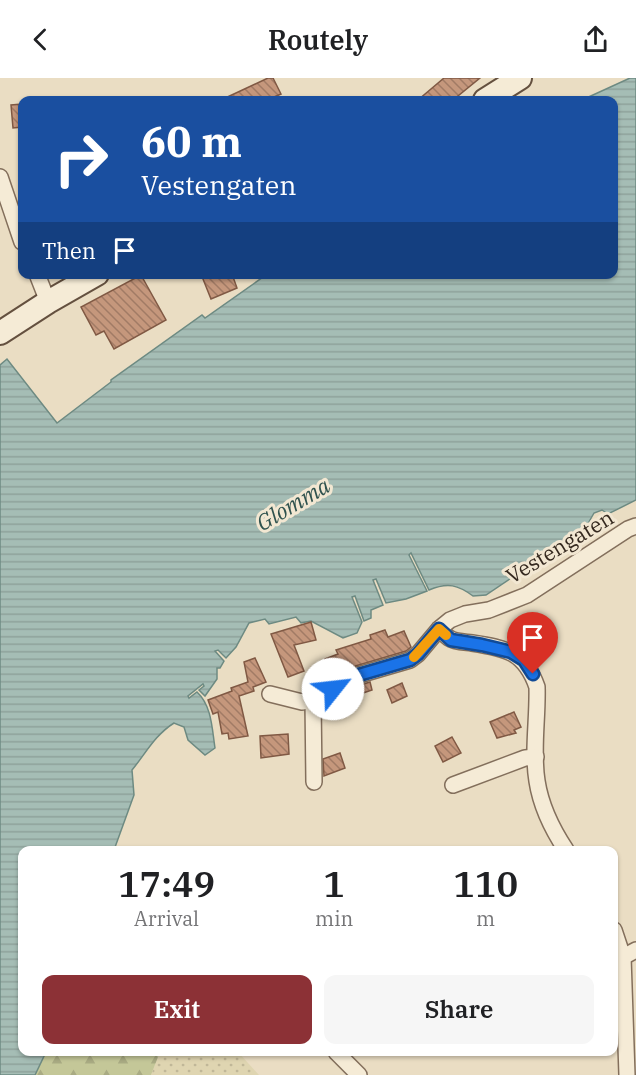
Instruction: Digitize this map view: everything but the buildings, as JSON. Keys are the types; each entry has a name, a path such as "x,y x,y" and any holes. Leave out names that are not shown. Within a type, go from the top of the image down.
{"main road":[{"path":"490,96 517,79"},
{"path":"0,333 88,279"}],"street":[{"path":"0,177 18,230"},
{"path":"39,279 48,302"},
{"name":"Vestengaten","path":"313,700 345,679 410,660 450,620 465,614 489,610 527,595 636,526"},
{"path":"439,629 451,640 511,652 524,660 533,674 537,687 537,781 552,829 563,846"},
{"path":"270,694 295,701 313,700 314,782"},
{"path":"453,785 536,757"},
{"path":"618,936 629,953 627,1075"},
{"path":"340,1056 359,1075"}],"shaded area":[{"path":"158,1056 242,1056 259,1075 151,1075"}],"green space":[{"path":"44,1056 158,1056 151,1075 35,1075"}],"water":[{"name":"Glomma","path":"630,78 636,78 636,500 608,514 602,510 594,513 577,543 526,568 486,595 473,596 462,589 447,585 429,590 411,553 409,555 427,591 386,603 376,579 373,580 383,605 371,610 371,618 364,621 355,596 352,597 362,622 357,633 343,638 311,621 301,623 296,617 269,624 265,619 249,623 236,647 226,658 218,650 215,651 224,661 220,668 217,668 217,679 205,696 199,690 204,686 203,684 188,696 189,698 197,692 206,704 215,748 205,755 188,740 184,727 174,723 161,733 132,770 134,795 115,846 18,846 18,1056 44,1056 35,1075 0,1075 0,365 7,359 57,423 111,380 202,315 205,318 260,279 618,279 618,96 591,96"}],"slow traffic":[{"path":"414,657 439,629 446,635"}],"route":[{"path":"333,689 345,679 410,660 439,629 451,640 511,652 524,660 533,674"}]}
